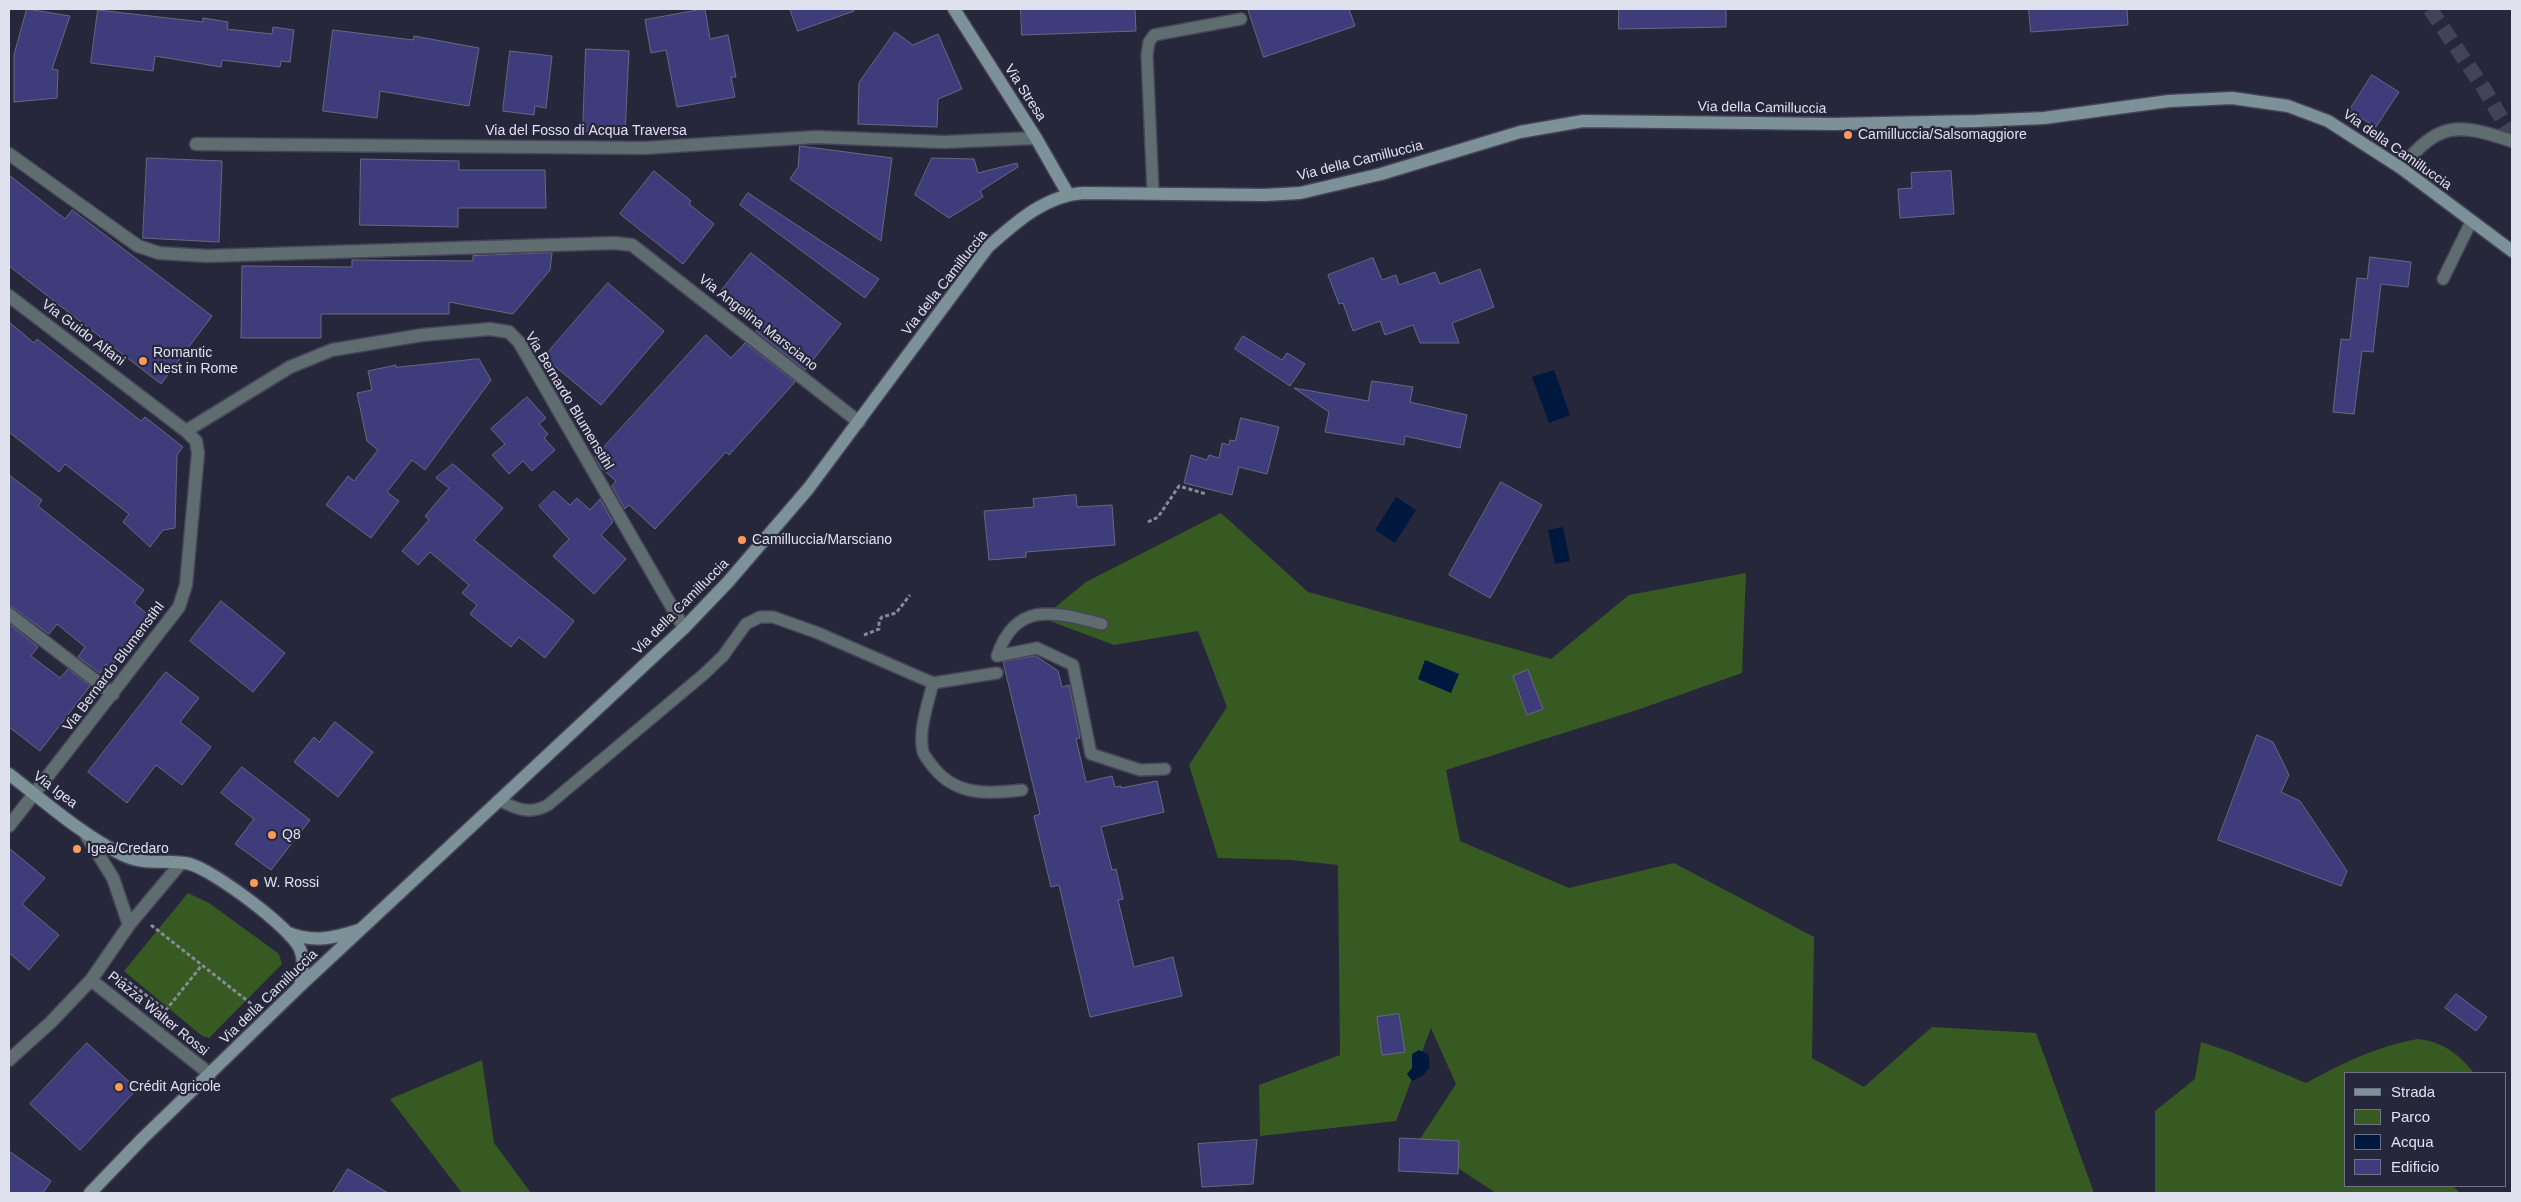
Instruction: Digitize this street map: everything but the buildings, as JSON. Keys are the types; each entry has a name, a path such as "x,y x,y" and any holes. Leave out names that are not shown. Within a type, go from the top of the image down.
{"main road":[{"name":"Via Stresa","path":"954,9 1036,138 1068,194"},
{"name":"Via della Camilluccia","path":"90,1193 300,986 684,628 752,556 808,489 988,247 1010,228 1056,198 1068,194 1153,192 1264,195 1300,193 1389,172 1520,132 1583,121 1835,124 1977,121 2044,118 2204,98 2269,101 2308,112 2348,132 2401,168 2512,251"},
{"name":"Via Igea","path":"9,774 84,830 125,857 148,862 181,863"},
{"path":"181,863 197,867 213,875 289,933 302,954 300,986"},
{"name":"Via della Camilluccia","path":"289,933 317,940 336,937 363,928"}],"street":[{"path":"2401,168 2431,138 2450,131 2474,129 2512,141"},
{"name":"Via del Fosso di Acqua Traversa","path":"196,144 644,148 816,136 944,142 1036,138"},
{"name":"Via Angelina Marsciano","path":"9,154 138,246 159,253 207,256 627,244 638,248 859,422"},
{"name":"Via Guido Alfani","path":"9,296 186,431"},
{"name":"Via Bernardo Blumenstihl","path":"9,826 113,694 178,607 184,593 198,453 196,441 186,431 290,367 326,352 422,335 494,328 509,332 519,342 684,628"},
{"path":"9,614 113,694"},
{"name":"Via Igea","path":"84,830 113,878 128,925"},
{"name":"Piazza Walter Rossi","path":"181,863 128,925 91,980 210,1074"},
{"path":"9,1060 51,1022 91,980"}],"lane":[{"path":"1153,192 1147,55 1150,38 1154,35 1241,19"},
{"path":"2443,279 2471,222"},
{"path":"1102,624 1060,614 1037,615 1018,622 1004,636 997,656 1037,648 1073,666 1091,754 1140,770 1165,769"},
{"path":"499,800 516,809 537,811 548,805 703,675 723,656 746,624 760,617 773,617 933,683 997,673"},
{"path":"933,683 924,723 923,752 940,775 954,785 981,794 1022,790"}],"path":[{"path":"1148,522 1158,517 1179,486 1206,494"},
{"path":"847,646 859,636 879,629 879,620 882,616 896,614 910,595"},
{"path":"137,914 267,1018"},
{"path":"111,995 124,978 166,1010 202,965"}],"green space":[{"path":"1221,513 1308,592 1551,659 1629,595 1746,573 1742,673 1637,710 1446,770 1460,841 1569,888 1674,863 1814,937 1812,1058 1864,1087 1932,1027 2036,1033 2094,1193 1496,1193 1418,1142 1456,1084 1431,1028 1396,1121 1260,1136 1259,1085 1340,1055 1338,865 1291,860 1218,858 1189,765 1227,707 1198,631 1114,645 1042,618 1086,582"},
{"path":"188,893 209,903 279,954 282,964 209,1038 202,1036 124,971"},
{"path":"2417,1039 2434,1042 2456,1054 2473,1072 2344,1072 2344,1187 2454,1187 2460,1193 2155,1193 2155,1111 2195,1079 2201,1042 2231,1052 2306,1083 2360,1056"},
{"path":"482,1060 494,1143 531,1193 462,1193 390,1099"}],"water":[{"path":"1554,370 1570,415 1549,423 1532,377"},
{"path":"1396,497 1416,510 1395,543 1375,530"},
{"path":"1563,527 1570,561 1555,564 1548,530"},
{"path":"1425,660 1459,674 1451,693 1418,679"},
{"path":"1419,1050 1428,1054 1430,1066 1424,1075 1412,1081 1407,1074 1412,1068 1412,1054"}],"tunnel":[{"path":"2430,9 2483,87 2512,136"}],"place":[{"name":"Camilluccia/Salsomaggiore","path":"1848,135"},
{"name":"Romantic Nest in Rome","path":"143,361"},
{"name":"Camilluccia/Marsciano","path":"742,540"},
{"name":"Q8","path":"272,835"},
{"name":"Igea/Credaro","path":"77,849"},
{"name":"W. Rossi","path":"254,883"},
{"name":"Crédit Agricole","path":"119,1087"}]}
